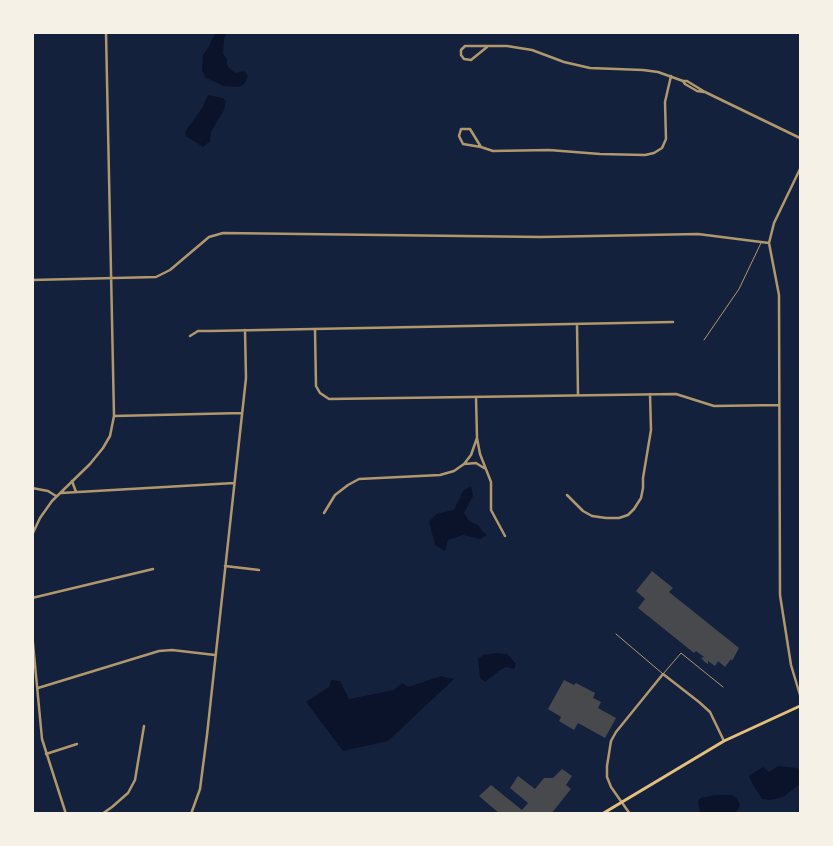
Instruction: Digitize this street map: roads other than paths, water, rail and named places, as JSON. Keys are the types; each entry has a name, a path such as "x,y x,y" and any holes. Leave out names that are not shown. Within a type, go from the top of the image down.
{"main road":[{"path":"602,814 724,741 800,706"}],"street":[{"path":"32,535 40,518 56,496 90,464 103,448 110,436 114,416 106,32"},
{"path":"487,47 469,60 464,59 461,55 461,50 465,46 507,46 532,50 564,62 590,68 643,70 671,76 687,81 800,138"},
{"path":"480,147 470,129 461,129 459,136 463,144 501,152 549,150 600,154 646,155 654,153 662,148 666,139 665,102 671,76"},
{"path":"800,169 774,223 769,243 778,286 780,595 791,665 800,695"},
{"path":"32,280 151,277 163,274 209,237 223,233 533,236 698,234 769,243"},
{"path":"190,336 198,331 673,322"},
{"path":"577,324 578,395"},
{"path":"314,329 316,386 325,398 681,394 714,406 778,405"},
{"path":"191,814 199,795 203,772 246,378 245,330"},
{"path":"567,495 583,511 592,516 616,518 628,515 634,509 642,491 651,430 650,394"},
{"path":"476,397 477,438 492,486 491,510 505,536"},
{"path":"114,416 242,413"},
{"path":"324,513 335,495 359,479 440,475 454,470 464,464 471,455 477,438"},
{"path":"464,464 476,463 486,469"},
{"path":"72,482 76,492"},
{"path":"60,493 234,483"},
{"path":"32,488 48,491 56,496"},
{"path":"225,566 259,570"},
{"path":"32,598 153,569"},
{"path":"32,633 42,739 66,814"},
{"path":"38,688 160,651 172,650 215,655"},
{"path":"630,814 610,786 607,777 611,741 616,732 664,674 710,712 724,741"},
{"path":"102,814 128,793 135,780 144,726"},
{"path":"46,754 77,744"}],"lane":[{"path":"704,340 739,289 761,242"},
{"path":"616,634 664,674 681,653 723,687"}],"water":[{"path":"215,33 227,33 224,39 223,54 227,59 229,68 236,73 244,71 248,76 245,83 239,87 224,86 206,78 202,71 203,55"},
{"path":"208,95 223,98 226,101 224,110 211,132 210,141 203,147 186,136 185,132 202,108"},
{"path":"471,486 473,496 464,513 469,521 478,525 487,535 480,539 463,535 448,540 445,551 435,545 429,522 436,514 454,510 463,491"},
{"path":"507,654 516,664 514,669 506,667 485,682 480,678 478,659 483,655"},
{"path":"441,676 454,679 388,741 343,751 306,702 329,687 331,680 340,681 349,699 394,690 402,683 408,687"},
{"path":"778,766 800,770 800,784 783,797 770,800 762,799 749,776 763,767 769,772"},
{"path":"715,795 731,795 737,798 740,806 735,813 700,813 698,802 700,798"}]}
